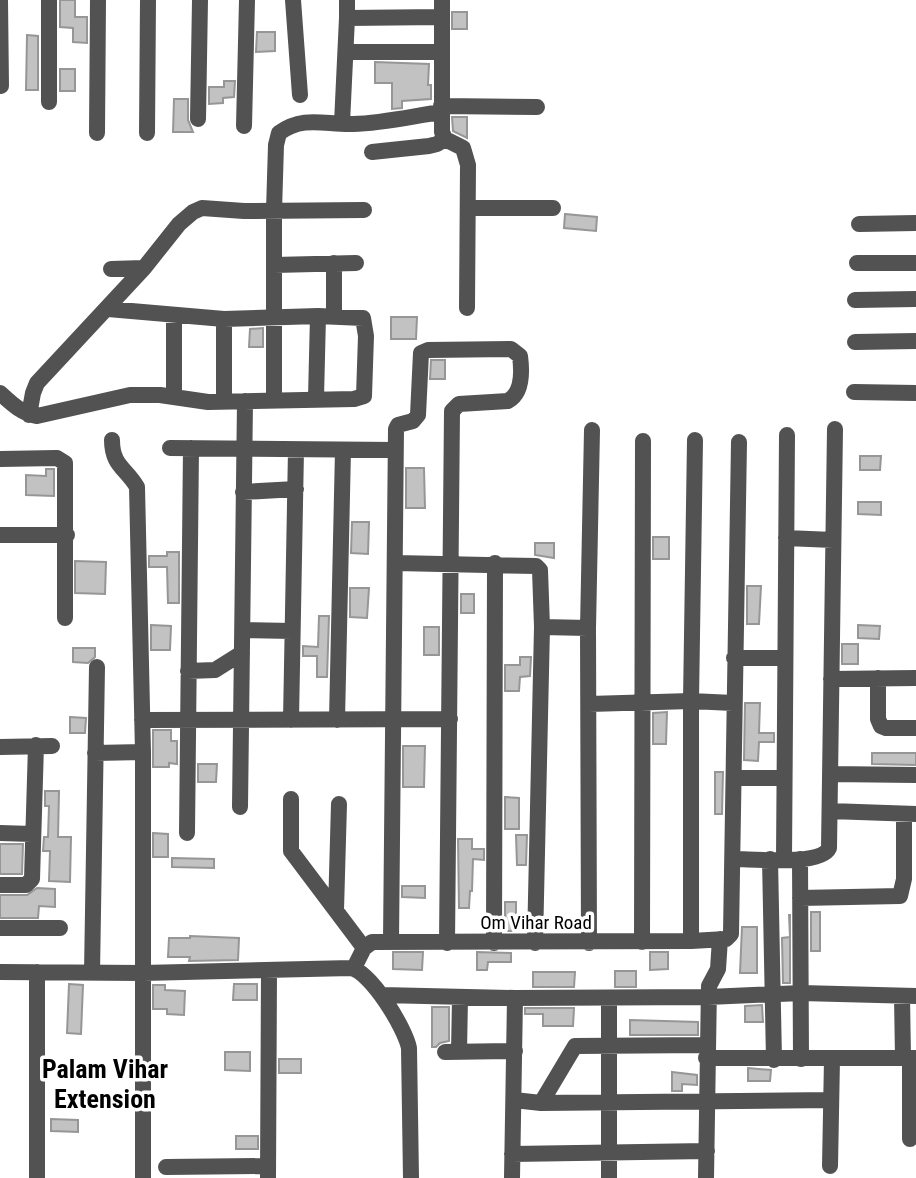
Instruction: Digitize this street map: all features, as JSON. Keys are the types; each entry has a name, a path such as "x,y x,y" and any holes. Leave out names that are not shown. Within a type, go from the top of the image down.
{"street":[{"path":"0,0 1,86"},
{"path":"49,0 49,102"},
{"path":"97,133 98,0"},
{"path":"147,133 148,0"},
{"path":"198,119 200,0"},
{"path":"244,126 247,0"},
{"path":"293,0 300,95"},
{"path":"342,123 346,0"},
{"path":"442,0 442,132 445,139 460,145 466,154 467,308"},
{"path":"347,18 381,8 441,17"},
{"path":"346,52 440,52"},
{"path":"274,400 275,145 279,133 291,124 302,121 342,123 441,109 537,107"},
{"path":"372,152 429,146 445,139"},
{"path":"29,415 37,383 108,309 145,268 179,224 193,212 202,208 274,211 363,210"},
{"path":"468,208 553,208"},
{"path":"859,224 916,223"},
{"path":"316,398 334,263"},
{"path":"274,265 356,263"},
{"path":"857,263 916,263"},
{"path":"111,269 145,268"},
{"path":"855,300 916,299"},
{"path":"0,393 29,415 52,413 130,395 208,402 354,399 363,396 363,318 326,316 224,319 108,309"},
{"path":"174,316 174,397"},
{"path":"224,319 224,401"},
{"path":"855,342 916,341"},
{"path":"391,942 397,425 413,421 418,415 421,353 428,350 500,349 517,352 522,365 520,383 514,398 508,401 459,404 452,411 447,943"},
{"path":"854,392 916,393"},
{"path":"240,807 245,401"},
{"path":"734,859 821,857 827,853 830,811 835,429"},
{"path":"589,943 588,628 592,430"},
{"path":"774,1060 772,994 784,859 787,435"},
{"path":"112,440 113,455 117,463 137,486 143,752 142,1178"},
{"path":"642,942 643,440"},
{"path":"691,941 695,440"},
{"path":"706,1178 708,998 710,981 719,963 726,937 734,859 733,703 739,442"},
{"path":"170,448 395,450"},
{"path":"187,833 191,448"},
{"path":"290,720 296,450"},
{"path":"337,720 343,450"},
{"path":"0,459 64,460 65,618"},
{"path":"243,492 296,489"},
{"path":"0,535 66,535"},
{"path":"786,538 833,540"},
{"path":"396,564 538,566 542,627 535,943"},
{"path":"494,943 495,564"},
{"path":"542,627 588,628"},
{"path":"243,630 292,632"},
{"path":"188,671 215,670 242,653"},
{"path":"734,658 785,658"},
{"path":"92,972 97,667"},
{"path":"878,678 878,719 881,726 916,728"},
{"path":"831,679 916,678"},
{"path":"589,705 691,701 733,703"},
{"path":"142,720 450,719"},
{"path":"0,747 44,745 32,834 32,879 29,883 0,885"},
{"path":"96,753 143,752"},
{"path":"830,774 916,775"},
{"path":"734,778 784,778"},
{"path":"291,799 291,851 364,948 355,968"},
{"path":"336,910 339,804"},
{"path":"800,898 900,896 902,892 910,814 830,811"},
{"path":"0,833 32,834"},
{"path":"784,859 800,898 801,1059"},
{"path":"0,928 60,929"},
{"name":"Om Vihar Road","path":"364,948 372,942 589,943 691,941 726,937"},
{"path":"0,972 143,973 355,968 361,971 382,995 404,1028 410,1048 411,1178"},
{"path":"166,1167 268,1172 269,971"},
{"path":"37,972 37,1178"},
{"path":"382,995 460,998 708,998 801,993 909,996 910,1139"},
{"path":"460,998 452,1052 515,1051"},
{"path":"512,1178 515,998"},
{"path":"608,1178 609,998"},
{"path":"541,1103 575,1046 609,1045 774,1060 910,1058"},
{"path":"830,1166 832,1059"},
{"path":"514,1100 541,1103 831,1100"},
{"path":"512,1154 706,1151"}],"building":[{"path":"60,0 75,0 75,17 87,17 87,43 73,42 73,28 60,27"},
{"path":"452,12 467,12 467,29 452,29"},
{"path":"257,32 275,32 275,51 256,52"},
{"path":"27,35 38,36 38,90 26,90"},
{"path":"375,62 429,64 428,85 431,85 431,99 402,101 402,108 392,109 392,83 375,83"},
{"path":"60,69 75,69 75,91 60,91"},
{"path":"224,81 235,81 234,97 223,98 223,103 209,104 209,87 224,87"},
{"path":"174,99 188,99 188,120 193,132 173,132"},
{"path":"452,117 467,117 467,138 453,131"},
{"path":"565,214 597,217 596,231 564,228"},
{"path":"391,317 417,317 416,339 391,339"},
{"path":"263,328 263,347 249,347 250,329"},
{"path":"431,360 445,360 445,379 430,379"},
{"path":"860,456 881,456 880,470 860,470"},
{"path":"406,468 424,468 425,508 406,508"},
{"path":"46,469 54,469 54,496 26,495 26,475 46,476"},
{"path":"858,502 881,502 881,515 858,514"},
{"path":"352,522 369,522 368,554 351,553"},
{"path":"653,537 669,537 669,559 653,559"},
{"path":"535,543 554,543 554,558 535,555"},
{"path":"167,552 179,552 179,603 168,603 167,567 149,567 149,556 167,556"},
{"path":"75,561 106,562 105,594 75,593"},
{"path":"747,586 761,586 759,624 747,624"},
{"path":"350,588 369,588 367,618 350,617"},
{"path":"461,594 474,594 474,613 461,613"},
{"path":"319,616 329,616 327,677 317,677 317,656 303,656 303,646 318,647"},
{"path":"151,625 171,626 170,650 151,650"},
{"path":"858,625 880,626 879,639 858,638"},
{"path":"424,627 439,627 439,655 424,655"},
{"path":"842,644 858,644 858,664 842,664"},
{"path":"73,648 95,648 95,657 88,663 73,662"},
{"path":"520,657 531,657 530,676 520,677 519,691 505,691 505,665 520,665"},
{"path":"745,703 760,703 759,733 774,733 774,742 759,742 758,761 744,760"},
{"path":"667,712 666,744 653,744 653,713"},
{"path":"70,717 86,718 85,733 70,733"},
{"path":"153,730 171,730 171,741 177,741 177,764 153,767"},
{"path":"403,746 425,746 424,787 403,787"},
{"path":"872,753 916,753 916,765 872,764"},
{"path":"198,764 217,764 216,782 198,782"},
{"path":"715,772 723,772 722,814 715,814"},
{"path":"45,791 59,791 58,837 71,837 70,882 49,881 50,851 43,851 44,837 48,837 49,806 45,806"},
{"path":"505,797 519,798 519,829 505,829"},
{"path":"153,833 168,834 168,857 153,857"},
{"path":"516,835 527,835 526,865 517,865"},
{"path":"458,839 472,839 472,849 484,849 484,860 473,859 469,908 459,908"},
{"path":"0,844 23,844 22,874 0,874"},
{"path":"172,858 214,859 214,868 172,867"},
{"path":"402,886 425,886 425,898 402,897"},
{"path":"37,888 55,889 55,907 39,906 38,918 0,918 0,895 27,895"},
{"path":"505,902 516,902 516,931 505,931"},
{"path":"811,912 820,912 820,951 811,951"},
{"path":"742,927 757,927 757,973 740,973"},
{"path":"790,937 790,983 783,983 782,938"},
{"path":"169,938 239,938 238,960 189,961 190,957 168,957"},
{"path":"393,952 423,952 422,970 393,969"},
{"path":"477,952 511,953 511,962 488,962 487,970 477,970"},
{"path":"650,952 668,952 668,969 650,970"},
{"path":"615,971 636,971 636,987 615,987"},
{"path":"533,972 575,972 574,987 533,987"},
{"path":"69,984 83,985 81,1034 67,1033"},
{"path":"234,984 257,984 257,1000 233,1000"},
{"path":"153,985 165,985 165,990 185,991 184,1015 167,1014 167,1009 153,1009"},
{"path":"762,1005 763,1022 745,1022 745,1006"},
{"path":"432,1007 449,1007 449,1041 436,1047 432,1047"},
{"path":"525,1008 574,1008 573,1026 543,1026 543,1014 525,1014"},
{"path":"630,1020 698,1022 698,1035 630,1035"},
{"path":"225,1052 250,1052 250,1071 225,1070"},
{"path":"279,1059 301,1059 301,1073 279,1073"},
{"path":"748,1068 771,1070 770,1081 748,1081"},
{"path":"672,1072 697,1075 697,1085 682,1084 682,1091 672,1091"},
{"path":"51,1119 78,1120 78,1132 51,1131"},
{"path":"236,1136 258,1136 258,1149 236,1149"}],"district":[{"name":"Palam Vihar Extension","path":"105,1084"}]}
